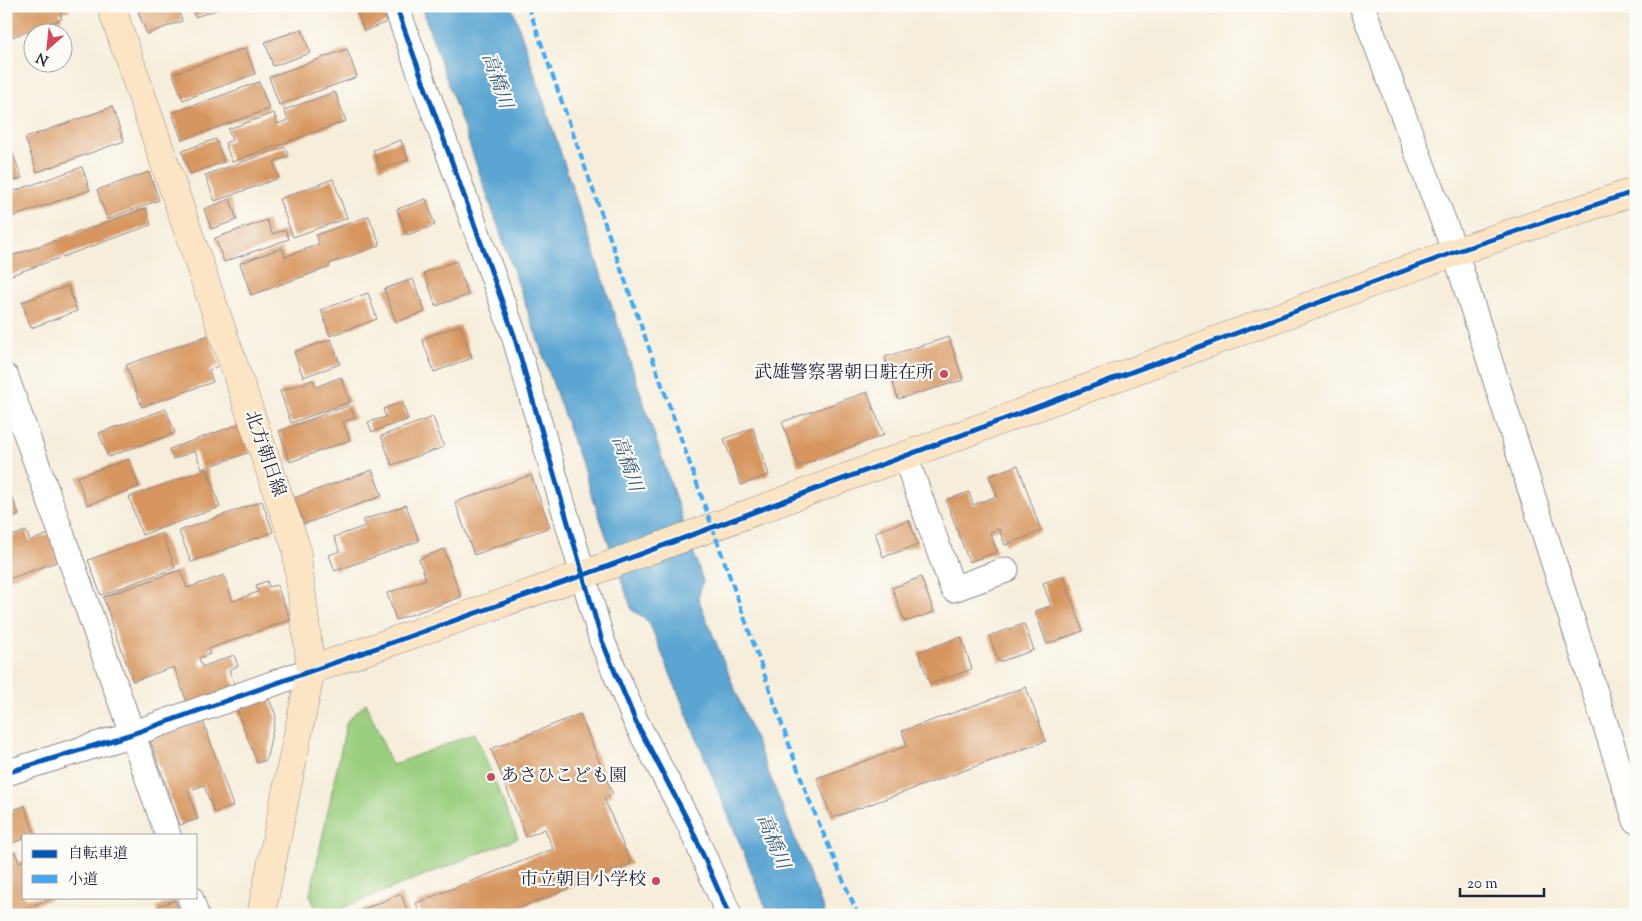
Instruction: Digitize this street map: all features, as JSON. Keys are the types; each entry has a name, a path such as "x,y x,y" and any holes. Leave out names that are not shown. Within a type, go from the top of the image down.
{"street":[{"name":"北方朝日線","path":"111,6 296,547 312,670 261,915"},
{"path":"396,6 514,335 591,572 602,641 636,722 690,825 729,915"},
{"path":"1362,6 1454,252 1636,821"},
{"path":"6,773 132,734 591,572 1454,252 1636,191"},
{"path":"6,377 168,834"},
{"path":"905,456 953,589 1006,570"},
{"path":"190,898 196,915"}],"green space":[{"path":"366,703 392,765 475,733 518,838 325,915 318,915 310,895 347,721"}],"water":[{"name":"高橋川","path":"421,6 512,6 703,581 698,598 826,915 769,915 649,622 632,610"}],"building":[{"path":"7,6 69,6 71,10 60,13 62,19 54,22 22,22 22,33 6,39 6,25 13,23"},
{"path":"154,6 177,6 182,21 147,34 138,12"},
{"path":"191,6 225,6 225,7 195,17"},
{"path":"367,6 381,6 387,22 364,31 356,10"},
{"path":"302,29 310,53 273,66 265,42"},
{"path":"246,48 255,74 183,100 173,74"},
{"path":"347,49 357,77 279,105 269,77"},
{"path":"259,82 269,109 182,140 172,113"},
{"path":"335,92 346,121 232,162 225,143 232,140 228,129 274,113 277,124 288,120 284,110"},
{"path":"112,107 124,141 37,172 25,138"},
{"path":"216,139 224,162 190,174 182,151"},
{"path":"401,140 408,160 380,169 373,150"},
{"path":"285,147 289,156 274,162 279,178 215,201 205,175"},
{"path":"11,149 22,178 6,183 6,150"},
{"path":"82,167 90,190 12,217 6,201 6,194"},
{"path":"149,172 159,200 107,219 97,190"},
{"path":"333,179 347,218 293,237 279,199"},
{"path":"230,199 237,220 211,229 204,209"},
{"path":"426,199 435,225 407,235 397,209"},
{"path":"146,208 151,225 6,277 6,258"},
{"path":"369,216 380,245 329,264 330,267 251,295 240,263 282,248 285,257 319,244 316,235"},
{"path":"267,220 272,234 285,230 289,239 224,262 215,238"},
{"path":"456,261 468,295 436,306 424,273"},
{"path":"413,279 425,312 396,322 384,289"},
{"path":"68,286 77,311 31,328 22,302"},
{"path":"368,293 377,319 330,336 321,310"},
{"path":"460,325 472,358 434,372 422,339"},
{"path":"209,335 220,365 209,370 213,382 142,407 126,365"},
{"name":"武雄警察署朝日駐在所","path":"949,337 963,380 898,399 885,357"},
{"path":"331,339 340,364 303,377 294,352"},
{"path":"341,377 350,402 291,423 280,391 313,380 316,387"},
{"path":"867,392 884,435 798,466 782,422"},
{"path":"402,402 408,419 372,432 368,422 386,417 383,409"},
{"path":"350,405 355,418 343,422 350,440 290,462 279,431"},
{"path":"166,409 175,433 108,457 99,433"},
{"path":"433,417 444,447 392,465 381,436"},
{"path":"240,424 250,452 202,469 195,451 173,459 169,449"},
{"path":"753,428 769,475 741,485 724,439"},
{"path":"129,459 139,487 87,505 77,477"},
{"path":"1018,465 1041,531 1005,545 999,529 990,532 997,552 969,562 946,500 969,492 973,505 997,496 989,476"},
{"path":"207,469 220,507 142,535 129,497"},
{"path":"372,470 382,496 304,524 294,498"},
{"path":"531,475 550,527 474,555 455,502"},
{"path":"6,482 19,515 6,520"},
{"path":"262,501 273,532 191,562 179,531"},
{"path":"406,505 419,541 335,571 329,555 340,551 334,537 365,526 363,520"},
{"path":"909,520 918,545 883,557 875,532"},
{"path":"26,531 30,541 49,534 59,561 6,580 6,538"},
{"path":"162,533 175,568 101,595 88,560"},
{"path":"444,549 461,597 396,620 387,593 426,579 419,559"},
{"path":"180,570 187,588 224,575 233,601 258,592 256,585 267,581 269,587 277,585 290,620 208,649 210,654 199,658 202,667 234,655 238,666 229,670 236,688 188,705 174,667 133,681 103,597"},
{"path":"1063,576 1083,631 1047,644 1035,611 1051,606 1043,583"},
{"path":"921,577 934,612 905,622 892,588"},
{"path":"1024,624 1034,650 999,662 989,636"},
{"path":"961,637 972,669 930,684 918,652"},
{"path":"1026,687 1046,741 832,818 817,778 907,746 902,731"},
{"path":"269,699 276,716 266,760 257,763 237,710"},
{"path":"580,714 613,795 604,798 631,864 502,915 421,915 416,903 553,849 545,829 526,837 491,749"},
{"path":"203,721 233,806 214,813 204,785 188,791 198,819 180,825 150,740"},
{"path":"25,806 35,834 22,834 22,840 6,845 6,812"},
{"path":"15,852 19,862 22,861 22,898 54,898 14,912 6,892 6,855"},
{"path":"401,894 409,915 349,915"},
{"path":"175,900 181,915 159,915 156,907"}],"marked path":[{"path":"528,6 807,795 858,915"}],"cycle path":[{"path":"396,6 514,335 602,641 636,722 690,825 729,915"},
{"path":"6,773 132,734 584,575 1455,252 1636,191"}],"place":[{"name":"武雄警察署朝日駐在所","path":"944,374"},
{"name":"あさひこども園","path":"491,777"},
{"name":"市立朝日小学校","path":"656,881"}]}
